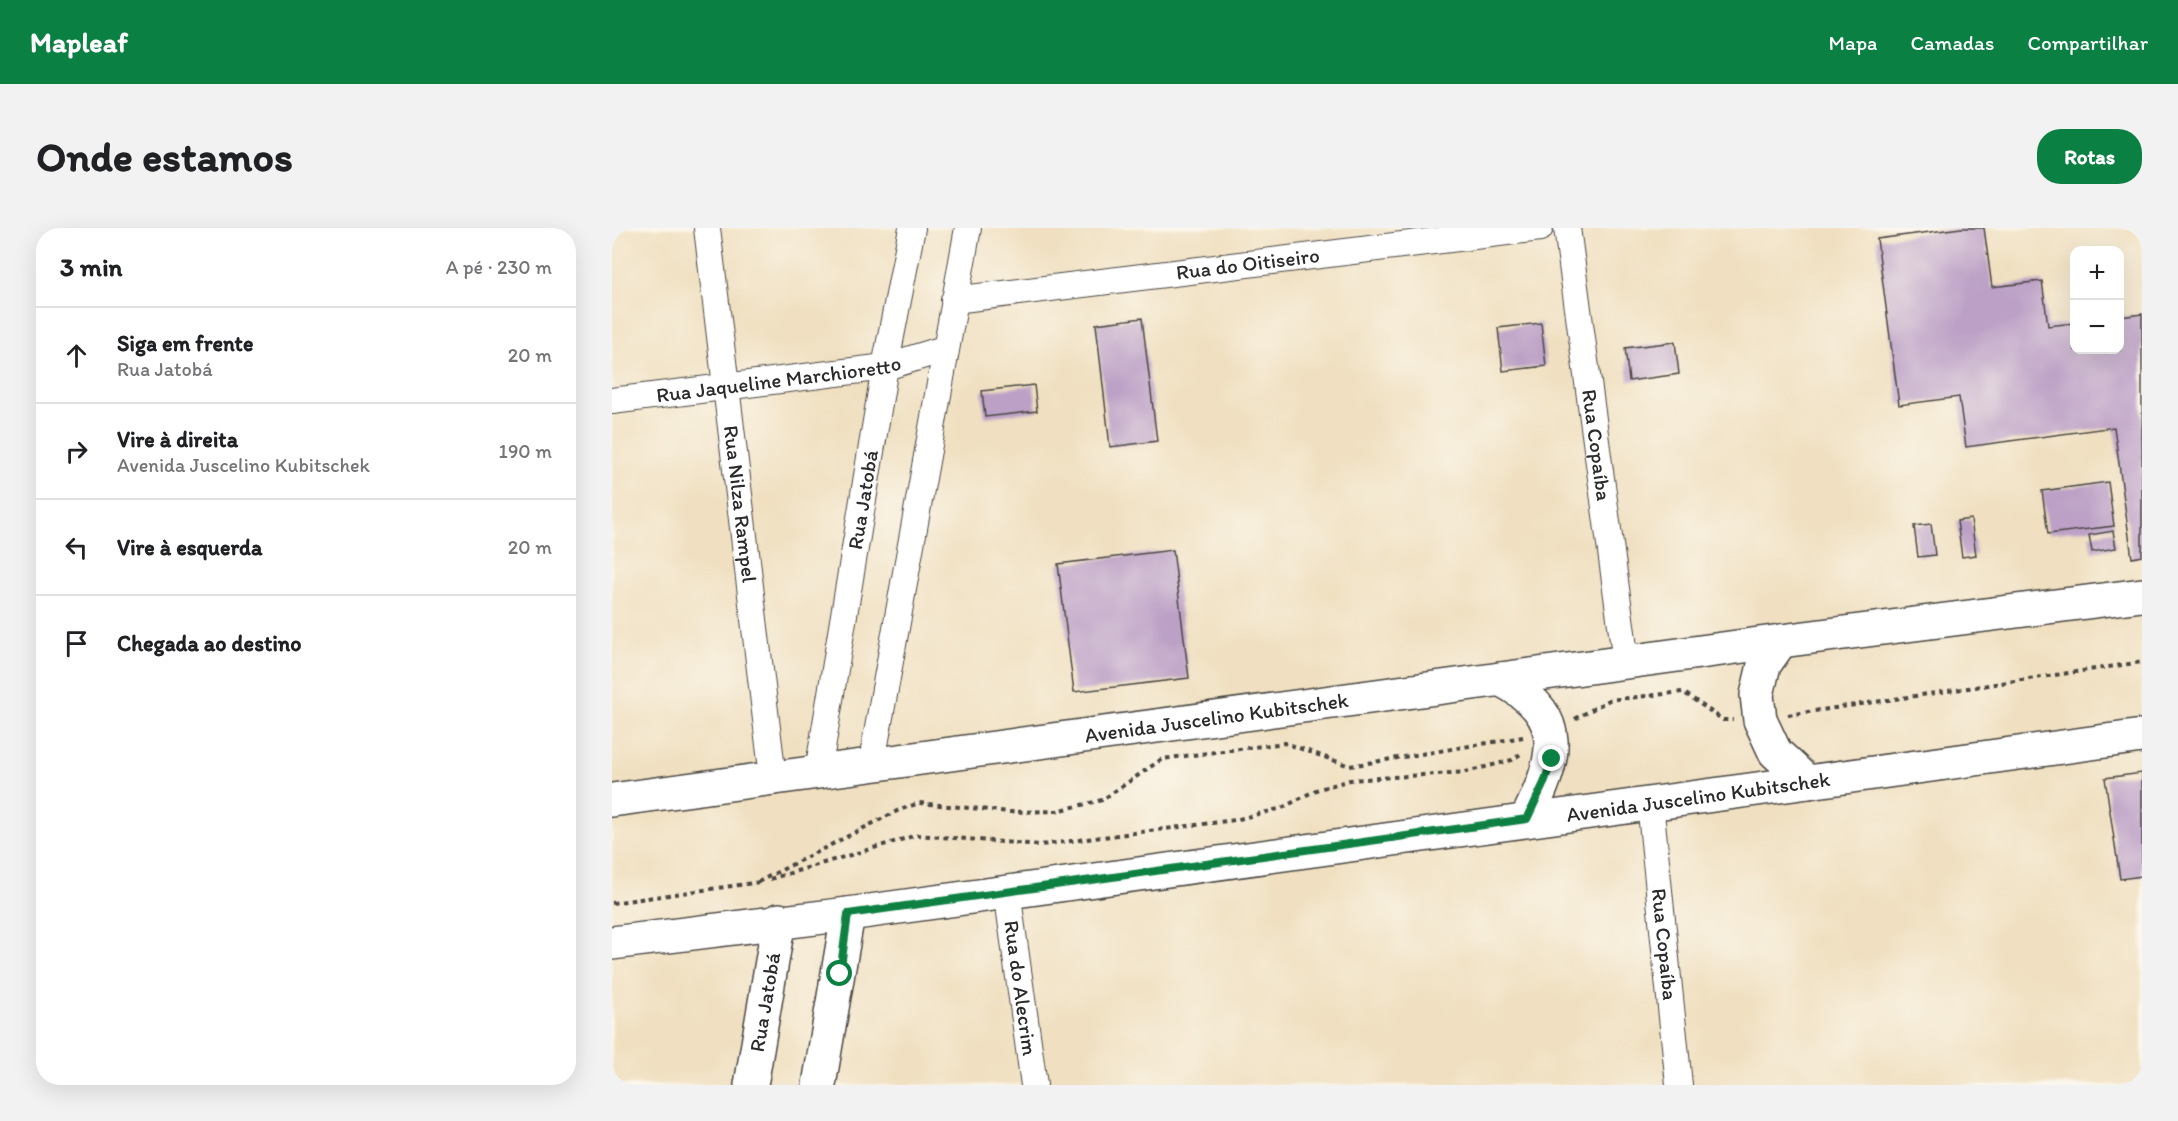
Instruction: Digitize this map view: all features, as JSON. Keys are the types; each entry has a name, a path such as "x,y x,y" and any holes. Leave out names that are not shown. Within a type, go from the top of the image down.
{"main road":[{"name":"Avenida Juscelino Kubitschek","path":"612,800 818,772 872,767 1781,641 2142,595"},
{"path":"1781,641 1764,665 1758,695 1760,720 1775,752 1807,782"},
{"path":"1500,679 1522,691 1540,710 1550,733 1552,759 1544,783 1527,819"},
{"name":"Avenida Juscelino Kubitschek","path":"612,943 780,920 848,914 2142,736"},
{"path":"819,1085 848,914"},
{"name":"Rua Jatobá","path":"751,1085 780,920"}],"street":[{"name":"Rua Nilza Rampel","path":"707,228 773,778"},
{"name":"Rua Jatobá","path":"818,772 885,367 912,228"},
{"path":"872,767 944,350 968,228"},
{"name":"Rua do Oitiseiro","path":"954,300 1540,228"},
{"name":"Rua Copaíba","path":"1567,228 1626,662"},
{"name":"Rua Jaqueline Marchioretto","path":"612,401 885,367 944,350"},
{"name":"Rua Copaíba","path":"1650,803 1679,1085"},
{"name":"Rua do Alecrim","path":"1007,891 1034,1085"}],"path":[{"path":"612,903 758,882 917,835 1040,845 1235,820 1282,808 1316,790 1350,780 1466,772 1512,760 1550,733 1609,700 1683,692 1723,720 1760,720 2142,662"},
{"path":"758,882 899,810 919,803 1010,812 1057,811 1102,800 1162,759 1285,743 1350,766 1550,733"}],"building":[{"path":"1961,228 1984,228 1992,287 2042,281 2048,326 2070,323 2070,354 2124,354 2124,316 2142,314 2142,556 2132,558 2114,427 1966,447 1959,397 1899,405 1877,239"},
{"path":"1142,318 1157,441 1110,447 1096,324"},
{"path":"1541,323 1546,366 1503,371 1498,328"},
{"path":"1675,342 1679,374 1629,381 1625,348"},
{"path":"1034,385 1037,411 985,417 982,391"},
{"path":"2108,482 2114,526 2048,534 2042,491"},
{"path":"1971,519 1976,555 1962,557 1957,521"},
{"path":"1931,524 1935,555 1918,557 1914,526"},
{"path":"2113,531 2116,548 2092,552 2089,535"},
{"path":"1173,550 1189,678 1074,692 1058,564"},
{"path":"2142,773 2142,876 2120,879 2105,778"}],"route":[{"path":"840,974 848,914 1527,819 1544,783 1552,759"}]}
